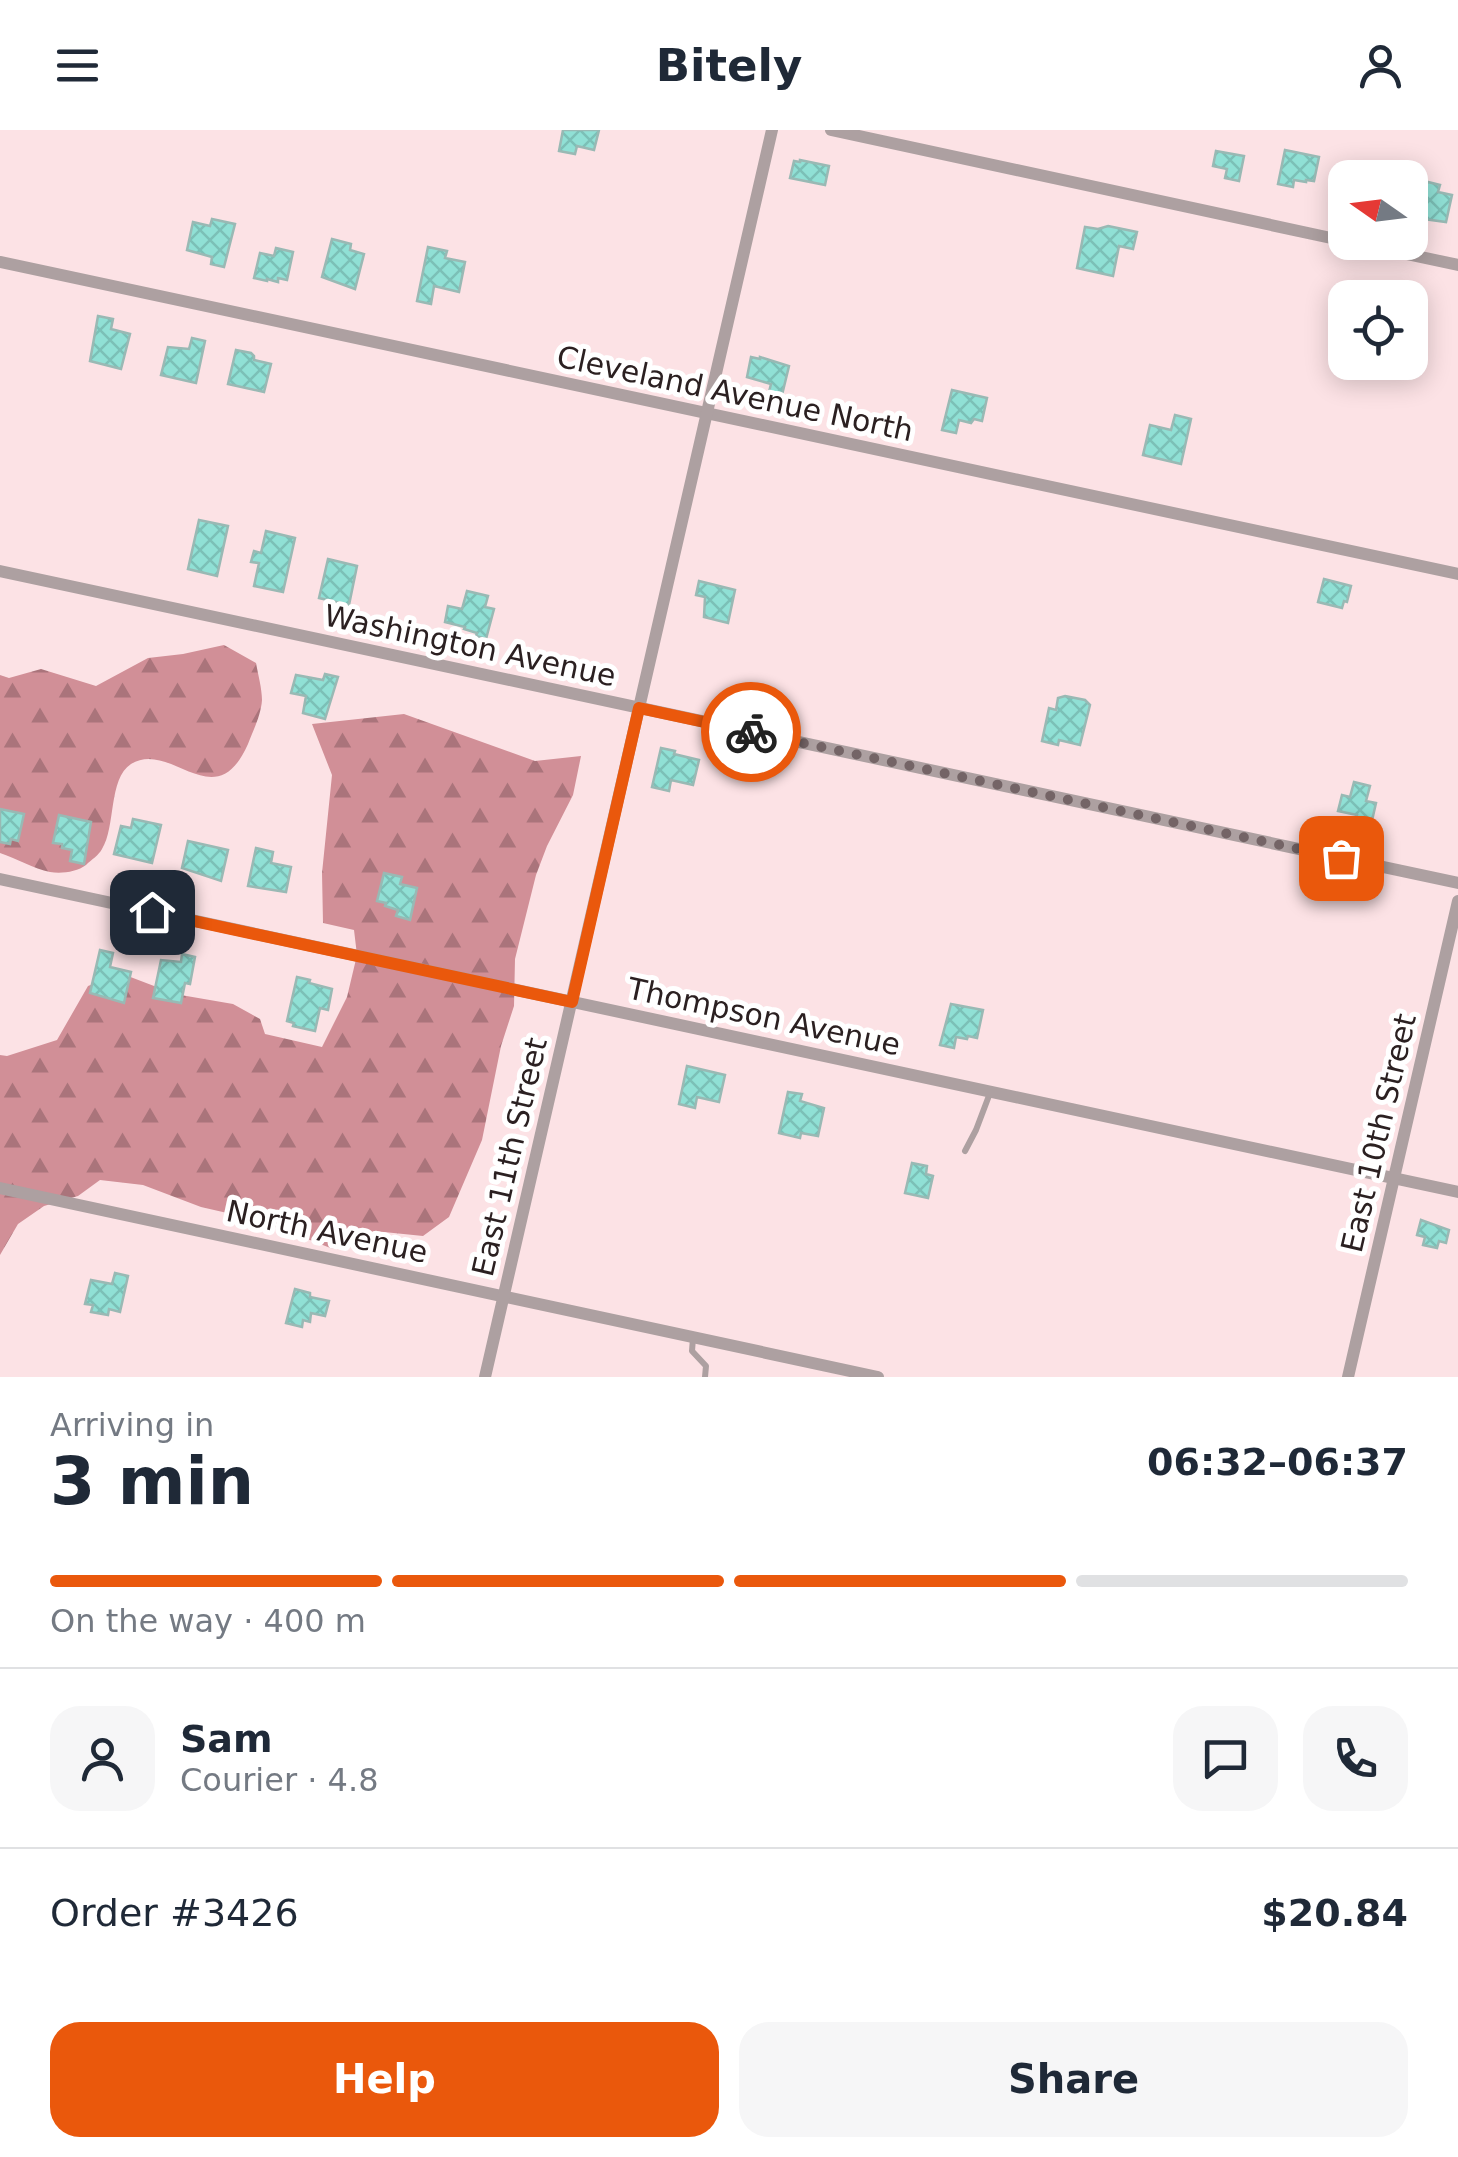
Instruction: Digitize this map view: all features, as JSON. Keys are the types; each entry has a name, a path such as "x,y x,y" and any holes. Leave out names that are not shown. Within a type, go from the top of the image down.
{"street":[{"name":"East 11th Street","path":"485,1377 772,130"},
{"path":"830,130 1328,238"},
{"path":"1428,259 1458,265"},
{"name":"Cleveland Avenue North","path":"1,262 1458,574"},
{"name":"Washington Avenue","path":"0,570 1458,883"},
{"name":"Thompson Avenue","path":"0,879 1458,1192"},
{"name":"East 10th Street","path":"1348,1377 1458,901"},
{"name":"North Avenue","path":"0,1188 878,1377"}],"lane":[{"path":"965,1151 990,1092"},
{"path":"694,1337 692,1351 706,1366 705,1377"}],"green space":[{"path":"224,645 256,663 262,696 257,723 235,765 221,775 207,777 162,761 146,759 131,764 115,792 102,849 78,869 50,872 0,853 0,675 9,678 41,669 96,686 148,658"},
{"path":"404,714 535,761 581,756 573,795 536,875 515,959 514,1006 501,1046 482,1140 449,1217 423,1236 374,1231 333,1249 143,1185 100,1180 78,1196 44,1206 18,1224 0,1255 0,1055 57,1040 88,986 120,973 175,994 233,1004 260,1019 265,1034 322,1047 347,997 357,955 354,930 323,923 322,873 332,775 312,724"}],"building":[{"path":"563,130 599,130 594,150 577,146 575,154 559,151"},
{"path":"1285,150 1319,157 1314,181 1294,180 1293,187 1278,184"},
{"path":"1216,151 1244,156 1239,181 1225,178 1227,169 1213,166"},
{"path":"794,161 829,166 825,185 790,178"},
{"path":"1428,182 1440,185 1438,192 1452,195 1446,222 1428,220"},
{"path":"212,219 235,224 224,267 211,264 212,257 187,250 193,222 210,226"},
{"path":"1108,226 1137,232 1133,249 1119,246 1113,276 1077,268 1085,227"},
{"path":"332,239 351,244 350,250 364,254 355,289 322,277"},
{"path":"428,247 447,251 445,258 465,262 459,292 434,286 431,304 417,301"},
{"path":"276,248 293,252 287,280 254,278 260,253 274,256"},
{"path":"98,316 113,319 111,329 130,334 121,369 90,361"},
{"path":"192,338 205,341 196,383 161,375 168,347 189,349"},
{"path":"236,350 271,364 264,392 228,384"},
{"path":"751,357 789,366 782,395 769,392 771,384 747,377"},
{"path":"952,390 987,398 982,421 959,420 956,433 942,430"},
{"path":"1175,415 1191,419 1181,464 1143,455 1150,425 1171,430"},
{"path":"199,520 228,526 217,576 188,569"},
{"path":"266,531 295,538 283,592 254,586 259,563 251,562 254,551 261,553"},
{"path":"328,559 357,566 349,605 319,598"},
{"path":"1324,579 1351,586 1342,608 1318,602"},
{"path":"699,581 735,590 728,623 704,617 705,597 696,595"},
{"path":"467,591 488,596 485,607 494,609 486,639 465,627 445,622 448,606 462,609"},
{"path":"325,674 338,677 325,719 303,713 306,696 291,693 296,675 323,680"},
{"path":"1058,698 1085,700 1090,705 1080,745 1042,741 1049,708 1056,710"},
{"path":"661,748 699,760 693,785 671,780 669,791 652,787"},
{"path":"1354,782 1370,786 1366,801 1376,803 1371,825 1355,822 1357,815 1338,811 1342,795 1350,797"},
{"path":"0,809 24,814 18,841 0,842"},
{"path":"59,815 91,822 84,864 70,861 72,850 53,843"},
{"path":"133,819 161,825 152,863 114,854 121,826 131,828"},
{"path":"188,841 228,850 221,881 182,868"},
{"path":"256,848 273,852 271,863 291,867 286,892 248,886"},
{"path":"384,873 402,877 400,884 417,888 410,920 396,916 398,910 377,901"},
{"path":"100,950 113,953 110,967 131,972 124,1003 90,993"},
{"path":"182,954 195,957 190,984 185,983 181,1003 153,998 161,960 181,962"},
{"path":"297,977 332,989 328,1010 320,1008 315,1031 287,1021"},
{"path":"951,1004 983,1010 977,1038 956,1037 954,1048 940,1045"},
{"path":"687,1066 725,1075 719,1102 697,1097 695,1108 679,1104"},
{"path":"788,1092 802,1094 800,1101 824,1108 818,1136 801,1133 800,1138 779,1133"},
{"path":"912,1163 927,1166 926,1174 933,1176 928,1198 905,1193"},
{"path":"1421,1220 1449,1230 1446,1243 1439,1241 1437,1248 1423,1245 1425,1237 1417,1235"},
{"path":"115,1273 128,1276 120,1312 91,1312 93,1305 85,1304 91,1280 112,1284"},
{"path":"295,1289 329,1301 325,1316 311,1313 310,1322 303,1320 302,1327 286,1323"}],"way so far":[{"path":"751,732 1341,858"}],"route":[{"path":"152,912 572,1002 639,708 751,732"}]}
